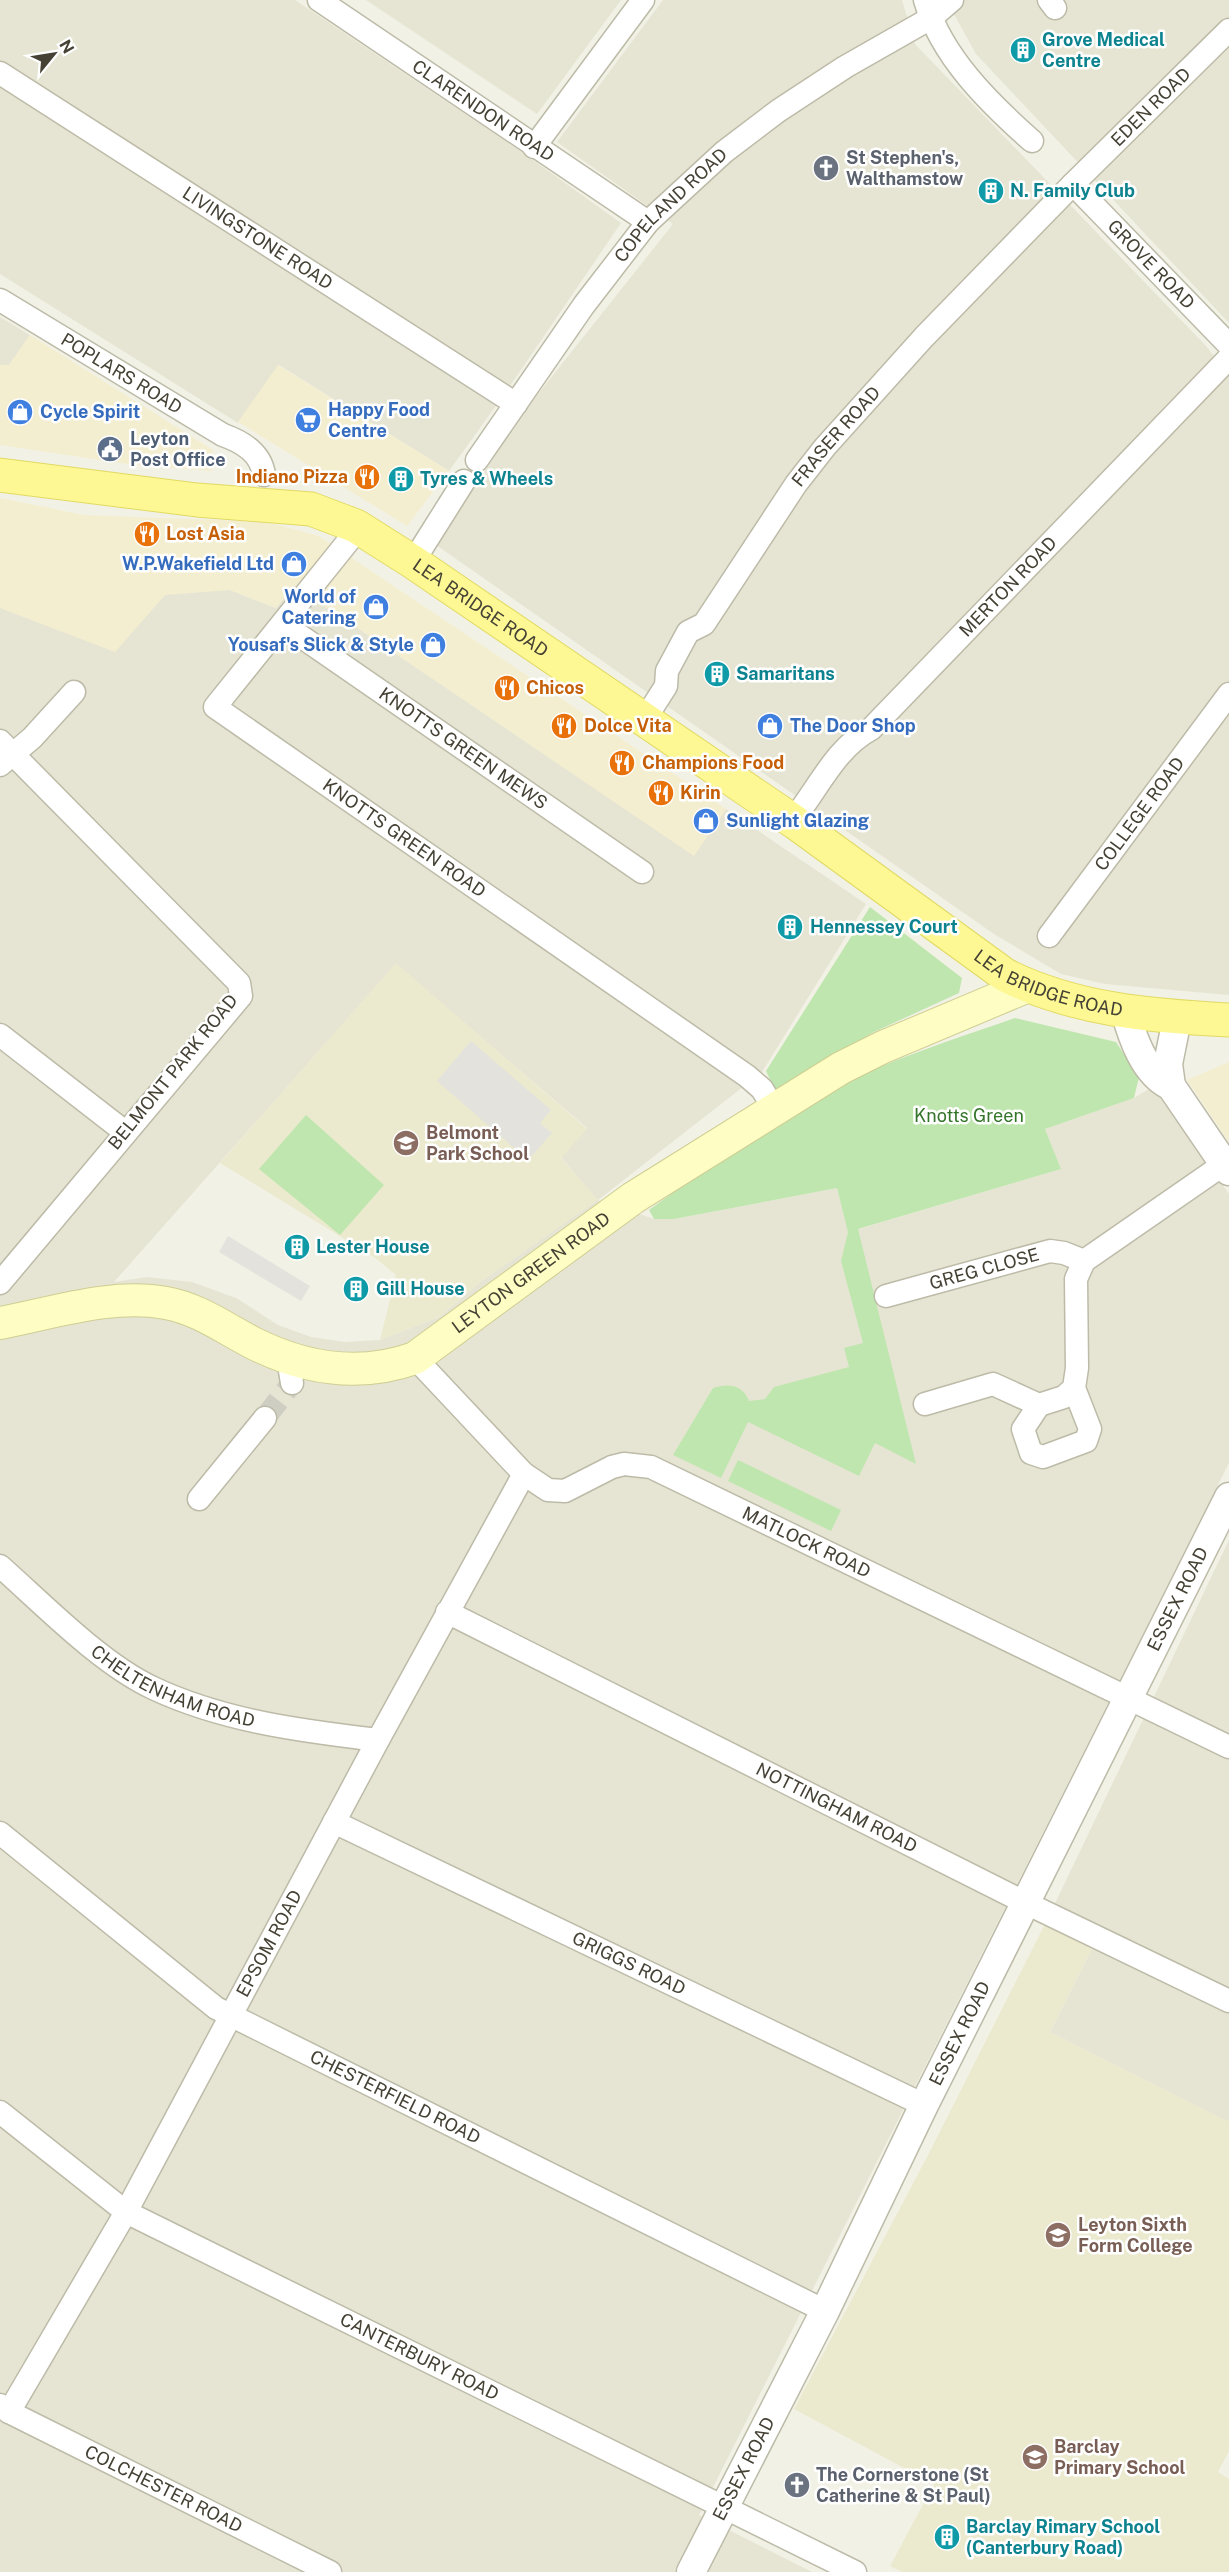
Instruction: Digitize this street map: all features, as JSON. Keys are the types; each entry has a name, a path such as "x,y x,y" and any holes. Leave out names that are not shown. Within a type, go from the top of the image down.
{"main road":[{"name":"LEA BRIDGE ROAD","path":"0,475 197,500 311,509 356,526 645,719 792,821 1005,975 1028,986 1082,1004 1125,1011 1229,1020"},
{"name":"LEYTON GREEN ROAD","path":"0,1323 121,1300 166,1303 205,1315 290,1371 364,1369 393,1365 415,1358 633,1198 841,1068 883,1047 1028,986"}],"street":[{"name":"CLARENDON ROAD","path":"319,0 648,222"},
{"path":"534,147 643,0"},
{"name":"COPELAND ROAD","path":"477,460 584,305 648,222 724,152 778,111 845,68 928,9 952,0"},
{"path":"928,9 948,48 969,76 1003,115 1032,141"},
{"name":"EDEN ROAD","path":"1073,184 1229,30"},
{"name":"LIVINGSTONE ROAD","path":"0,73 516,404"},
{"name":"GROVE ROAD","path":"1073,184 1229,345"},
{"name":"FRASER ROAD","path":"645,719 666,686 667,670 688,632 704,624 796,484 825,447 924,338 1073,184"},
{"name":"POPLARS ROAD","path":"0,300 223,435 237,440 259,458 264,475"},
{"name":"MERTON ROAD","path":"792,821 818,788 823,776 861,734 871,729 1229,358"},
{"path":"413,562 464,481"},
{"name":"KNOTTS GREEN ROAD","path":"356,526 350,539 284,624 215,707 747,1076 762,1089 774,1109"},
{"name":"KNOTTS GREEN MEWS","path":"284,624 642,872"},
{"path":"4,753 32,738 74,692"},
{"name":"COLLEGE ROAD","path":"1049,936 1229,694"},
{"name":"BELMONT PARK ROAD","path":"0,1283 241,996 239,983 4,753"},
{"path":"1125,1011 1136,1045 1163,1082 1171,1086"},
{"path":"1039,1405 1023,1429 1031,1453 1043,1457 1086,1442 1090,1429 1074,1388 1077,1368 1076,1279 1084,1261 1227,1167 1171,1086 1168,1064 1175,1029 1181,1016"},
{"path":"0,1035 125,1132"},
{"name":"GREG CLOSE","path":"886,1296 1050,1251 1064,1252 1084,1261"},
{"name":"MATLOCK ROAD","path":"415,1358 524,1474 548,1490 565,1491 612,1467 624,1464 651,1467 1229,1747"},
{"path":"925,1404 993,1384 1039,1405 1064,1398 1074,1388"},
{"path":"199,1499 265,1418"},
{"name":"EPSOM ROAD","path":"5,2408 126,2212 447,1612 524,1474"},
{"name":"ESSEX ROAD","path":"691,2572 825,2311 924,2105 1229,1497"},
{"name":"CHELTENHAM ROAD","path":"0,1566 94,1649 151,1687 211,1711 303,1731 378,1740"},
{"name":"NOTTINGHAM ROAD","path":"447,1612 1026,1903 1229,2001"},
{"name":"GRIGGS ROAD","path":"334,1822 924,2105"},
{"name":"CHESTERFIELD ROAD","path":"0,1833 216,2008 825,2311"},
{"name":"CANTERBURY ROAD","path":"0,2112 126,2212 855,2572"},
{"name":"COLCHESTER ROAD","path":"5,2408 330,2572"}],"shaded area":[{"path":"0,0 295,0 526,155 621,223 449,471 279,365 238,423 0,274"},
{"path":"366,0 621,0 537,114"},
{"path":"663,0 902,0 915,44 1207,347 1229,377 1229,995 1105,984 1061,974 994,934 436,545 523,413 673,224 557,142"},
{"path":"946,0 1229,0 1229,323 976,54"},
{"path":"0,317 30,335 9,366 0,365"},
{"path":"30,335 213,450 212,471 134,465 0,445 0,365 9,365"},
{"path":"278,365 449,471 407,526 238,422"},
{"path":"0,498 84,515 267,522 319,536 726,809 694,856 294,585 276,608 230,590 165,595 115,652 0,608"},
{"path":"294,585 694,855 726,809 866,904 762,1072 598,1200 654,1219 674,1219 837,1188 849,1232 1061,1169 1045,1129 1134,1098 1154,1086 1229,1194 1229,1463 699,2515 812,2572 0,2572 0,603 162,590 230,590 276,608","holes":["396,964 587,1128 561,1157 597,1200 483,1280 439,1317 380,1340 345,1342 311,1337 278,1325 236,1298 192,1282 147,1277 114,1282"]},
{"name":"Belmont Park School","path":"396,963 587,1129 561,1158 598,1200 483,1280 439,1317 380,1340 396,1275 374,1257 220,1163"},
{"path":"471,1041 551,1110 540,1123 552,1133 528,1160 437,1081"},
{"path":"1229,1062 1229,1142 1187,1080"},
{"path":"228,1236 310,1286 301,1301 219,1252"},
{"path":"1229,1540 1228,2122 1050,2032 1095,1942 1048,1918"},
{"name":"Leyton Sixth Form College","path":"1048,1918 1095,1942 1050,2032 1227,2121 1229,2119 1229,2451 1218,2472 1229,2479 1229,2572 902,2572 890,2566 934,2484 794,2409 928,2155"}],"green space":[{"path":"870,907 962,978 959,993 874,1032 775,1090 766,1071"},
{"name":"Knotts Green","path":"1015,1018 1116,1042 1139,1077 1134,1098 1045,1129 1061,1169 858,1229 916,1464 875,1443 859,1476 748,1422 721,1478 673,1455 713,1388 734,1387 743,1392 749,1401 765,1399 774,1387 849,1367 844,1348 863,1343 841,1261 848,1232 837,1188 674,1219 654,1219 649,1210 759,1132 828,1091 897,1060"},
{"path":"306,1115 384,1185 340,1235 259,1169"},
{"path":"738,1460 841,1510 831,1531 728,1481"}],"tunnel":[{"path":"265,1418 292,1383"}],"place":[{"name":"Grove Medical Centre","path":"1023,50"},
{"name":"St Stephen's, Walthamstow","path":"826,168"},
{"name":"N. Family Club","path":"991,191"},
{"name":"Cycle Spirit","path":"20,412"},
{"name":"Happy Food Centre","path":"308,420"},
{"name":"Leyton Post Office","path":"110,449"},
{"name":"Indiano Pizza","path":"367,477"},
{"name":"Tyres & Wheels","path":"401,479"},
{"name":"Lost Asia","path":"147,534"},
{"name":"W.P.Wakefield Ltd","path":"294,564"},
{"name":"World of Catering","path":"376,607"},
{"name":"Yousaf's Slick & Style","path":"433,645"},
{"name":"Samaritans","path":"717,674"},
{"name":"Chicos","path":"507,688"},
{"name":"Dolce Vita","path":"564,726"},
{"name":"The Door Shop","path":"770,726"},
{"name":"Champions Food","path":"622,763"},
{"name":"Kirin","path":"661,793"},
{"name":"Sunlight Glazing","path":"706,821"},
{"name":"Hennessey Court","path":"790,927"},
{"name":"Belmont Park School","path":"406,1143"},
{"name":"Lester House","path":"297,1247"},
{"name":"Gill House","path":"356,1289"},
{"name":"Leyton Sixth Form College","path":"1058,2235"},
{"name":"Barclay Primary School","path":"1035,2457"},
{"name":"The Cornerstone (St Catherine & St Paul)","path":"797,2485"},
{"name":"Barclay Rimary School (Canterbury Road)","path":"947,2537"}]}
